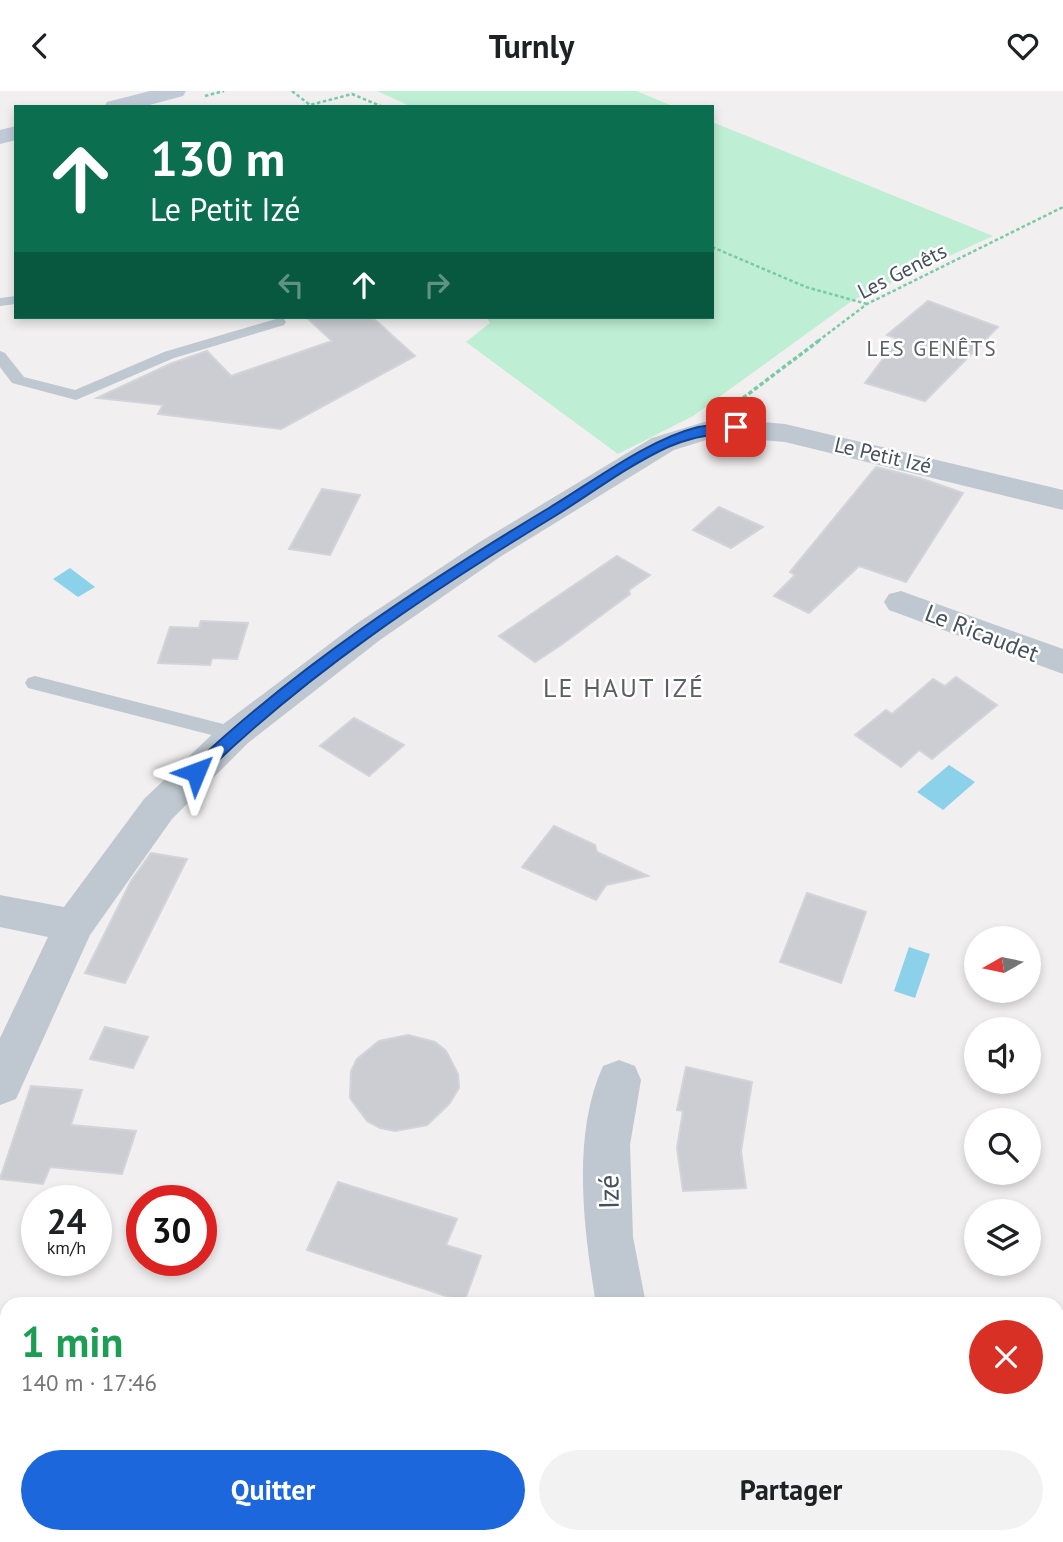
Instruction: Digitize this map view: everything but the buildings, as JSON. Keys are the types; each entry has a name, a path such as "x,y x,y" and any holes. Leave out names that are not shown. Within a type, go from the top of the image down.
{"main road":[{"path":"122,105 175,91"}],"street":[{"name":"Le Petit Izé","path":"700,431 736,427 785,433 1063,500"},
{"path":"0,1085 74,926 158,809 235,734 368,632 489,550 663,445 700,431"},
{"name":"Le Ricaudet","path":"901,602 1063,662"},
{"path":"0,911 74,926"},
{"name":"Izé","path":"619,1080 607,1145 609,1237 620,1297"}],"lane":[{"path":"0,356 18,380 76,395 169,355 279,322"},
{"path":"35,683 235,734"}],"path":[{"path":"292,91 310,105 352,94 378,105"},
{"name":"Les Genêts","path":"700,431 867,304 1063,208"},
{"path":"714,248 806,287 867,304"}],"green space":[{"path":"377,91 636,91 670,105 408,105"},
{"path":"714,123 993,236 853,300 693,416 618,454 466,342 490,323 487,319 714,319"}],"water":[{"path":"70,568 95,587 78,597 53,579"},
{"path":"949,765 975,782 943,810 917,792"},
{"path":"909,947 930,954 915,998 894,991"}],"district":[{"name":"LES GENÊTS","path":"932,348"},
{"name":"LE HAUT IZÉ","path":"624,687"}],"route":[{"path":"196,772 235,734 368,632 489,550 663,445 700,431 736,427"}]}
